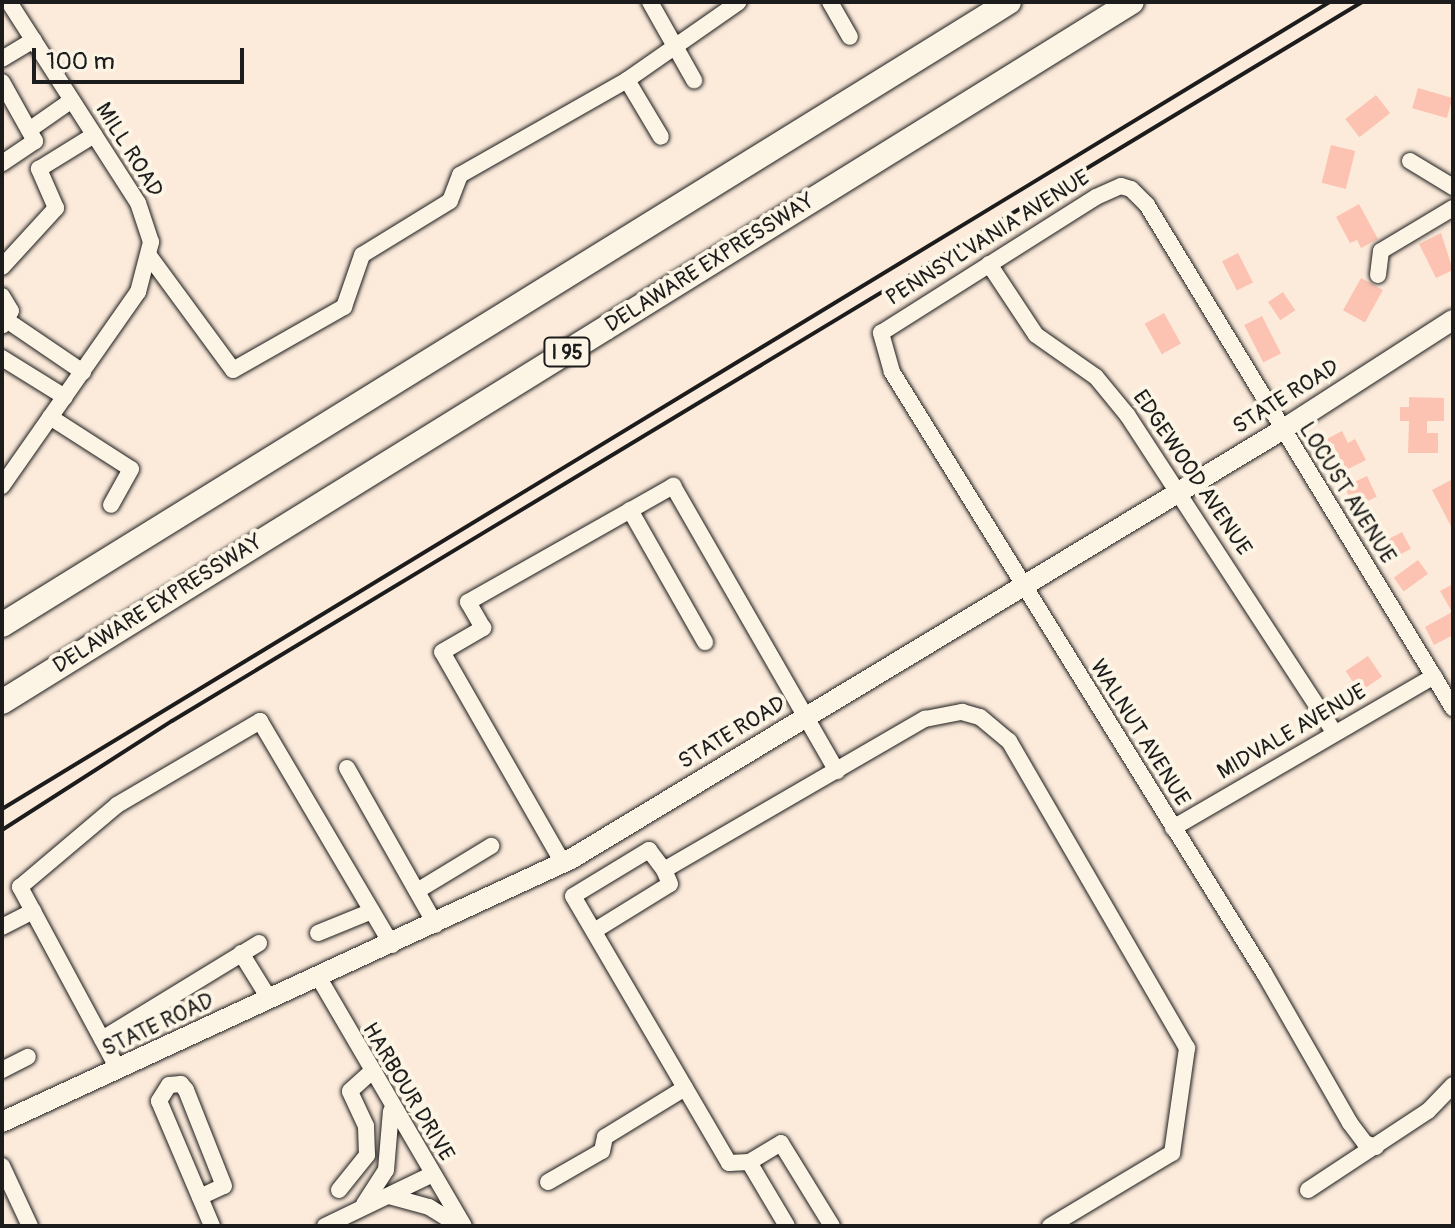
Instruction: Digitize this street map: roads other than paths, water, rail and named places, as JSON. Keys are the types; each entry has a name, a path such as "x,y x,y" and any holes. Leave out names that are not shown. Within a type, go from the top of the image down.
{"highway":[{"path":"2,625 1009,2"},
{"name":"DELAWARE EXPRESSWAY","path":"2,702 1132,2"}],"main road":[{"name":"STATE ROAD","path":"2,1122 436,925 563,863 1282,430 1453,320"}],"street":[{"name":"MILL ROAD","path":"2,486 138,292 150,257 145,220 9,2"},
{"path":"650,2 694,80"},
{"path":"150,257 233,370 344,307 362,255 450,201 460,175 627,80 674,44 739,2"},
{"path":"830,2 850,37"},
{"path":"2,59 34,40"},
{"path":"627,80 661,137"},
{"path":"2,82 35,141 2,163"},
{"path":"29,130 72,100"},
{"path":"2,267 56,208 39,169 94,135"},
{"path":"1410,161 1453,187"},
{"name":"PENNSYLVANIA AVENUE","path":"881,333 989,264 1121,186"},
{"name":"LOCUST AVENUE","path":"1121,186 1147,205 1453,708"},
{"path":"1378,275 1381,251 1453,208"},
{"name":"EDGEWOOD AVENUE","path":"989,264 1049,348 1081,365 1115,398 1145,448 1180,490 1333,731"},
{"path":"2,296 11,311 3,321 83,372"},
{"name":"WALNUT AVENUE","path":"881,333 892,372 1025,583 1360,1138 1376,1147"},
{"path":"2,358 65,397"},
{"path":"50,417 131,469 111,505"},
{"path":"563,863 442,652 483,628 468,602 673,486 837,771"},
{"path":"630,510 705,642"},
{"name":"MIDVALE AVENUE","path":"1173,828 1333,731 1434,676"},
{"path":"664,870 943,713 980,717 996,727 1187,1048 1172,1153 1050,1226"},
{"path":"118,1069 20,887 117,805 260,721 392,945"},
{"path":"347,768 436,925"},
{"path":"417,891 491,846"},
{"path":"594,931 670,884 649,850 573,896 729,1163 749,1162 781,1143 832,1226"},
{"path":"2,927 33,911"},
{"path":"318,933 372,911"},
{"path":"102,1039 259,943"},
{"path":"241,953 270,1000"},
{"name":"HARBOUR DRIVE","path":"319,978 462,1226"},
{"path":"2,1070 28,1057"},
{"path":"339,1190 367,1155 366,1126 350,1091 371,1072"},
{"path":"200,1197 224,1186 186,1090 181,1084 169,1085 159,1101 212,1226"},
{"path":"1308,1190 1438,1103 1453,1085"},
{"path":"548,1182 602,1151 605,1137 685,1088"},
{"path":"360,1209 386,1170 391,1105"},
{"path":"749,1162 787,1226"},
{"path":"2,1166 30,1226"},
{"path":"325,1226 431,1175"},
{"path":"388,1196 429,1207 462,1226"}],"railway":[{"path":"2,809 1330,2"},
{"path":"2,830 172,721 1362,2"}]}
